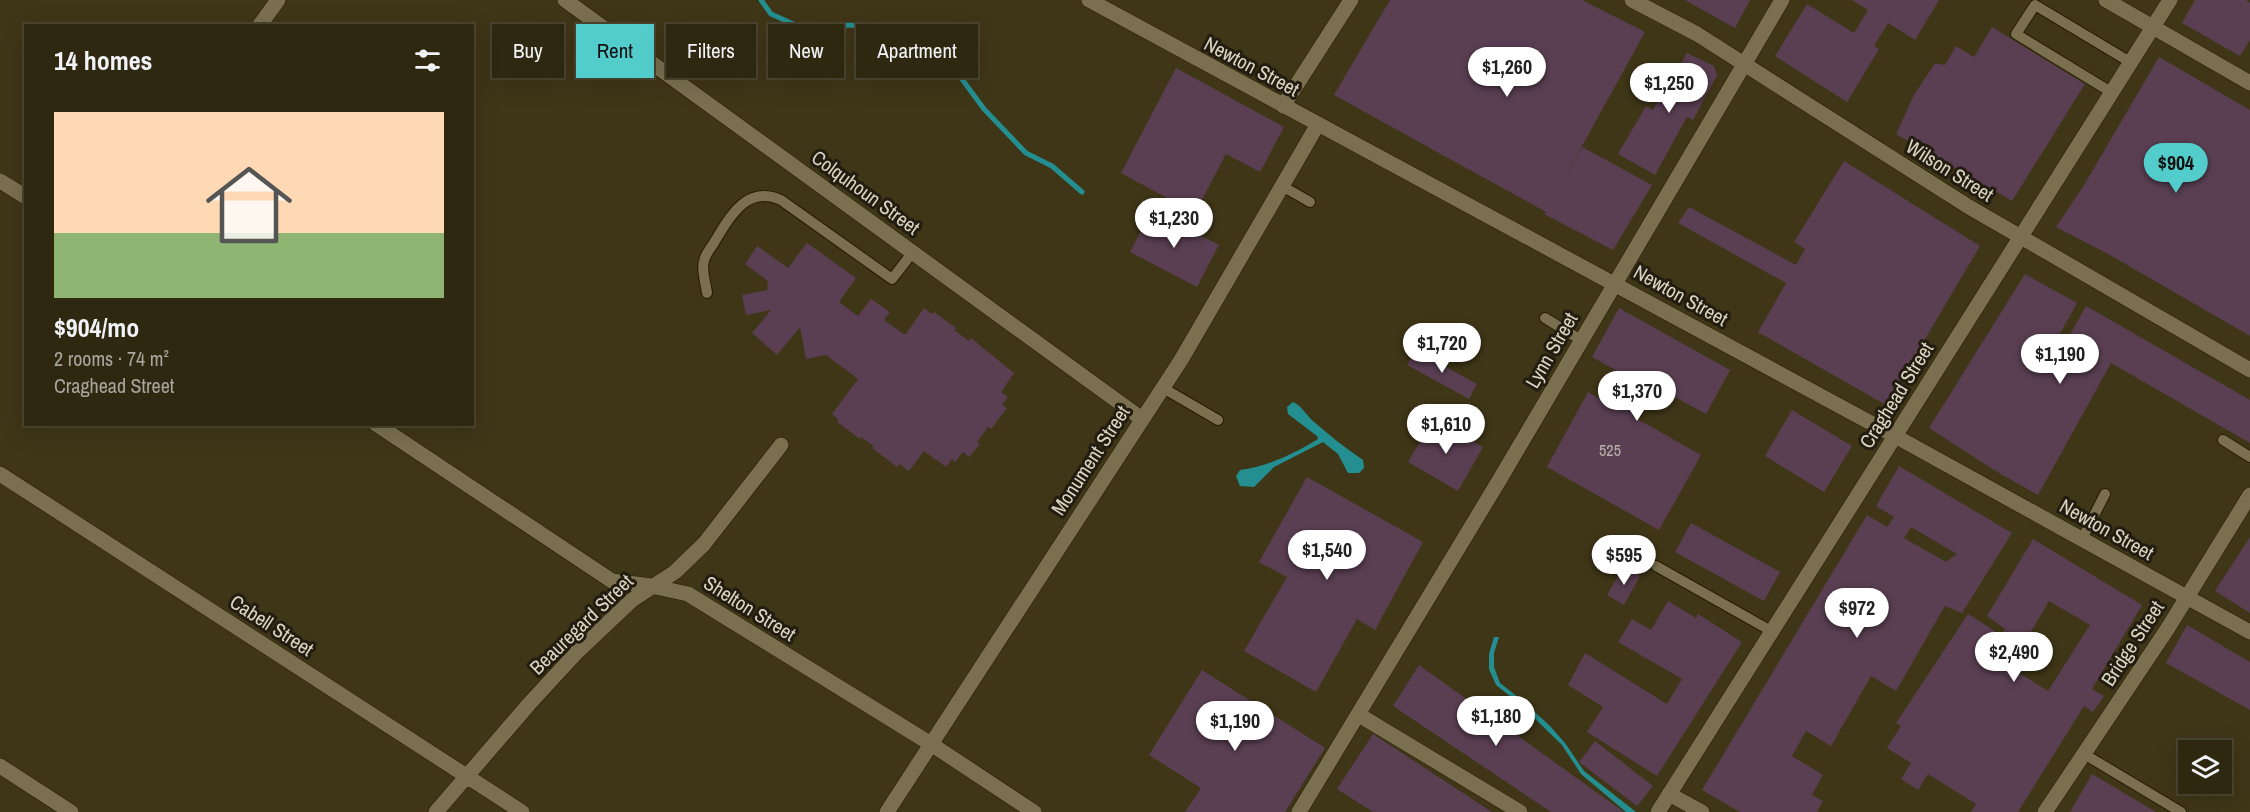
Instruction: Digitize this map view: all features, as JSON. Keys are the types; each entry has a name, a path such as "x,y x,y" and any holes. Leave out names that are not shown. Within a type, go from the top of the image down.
{"street":[{"path":"260,24 278,0"},
{"name":"Colquhoun Street","path":"565,0 1142,419"},
{"name":"Newton Street","path":"1089,0 1614,283 2250,632"},
{"path":"1283,106 1351,0"},
{"name":"Wilson Street","path":"1632,0 1697,34 1969,207 2250,370"},
{"name":"Lynn Street","path":"1299,812 1359,715 1782,0"},
{"path":"2106,0 2250,83"},
{"name":"Craghead Street","path":"1658,812 2170,0"},
{"name":"Monument Street","path":"887,812 1163,388 1318,124"},
{"path":"0,181 24,196"},
{"name":"Shelton Street","path":"379,426 612,581 688,594 931,744 1034,812"},
{"name":"Beauregard Street","path":"436,812 577,652 632,600 675,572 704,544 781,445"},
{"name":"Cabell Street","path":"0,474 522,812"},
{"name":"Bridge Street","path":"2045,812 2187,598 2250,495"},
{"path":"1359,715 1520,812"},
{"path":"0,766 71,812"},
{"path":"1669,794 1702,812"}],"lane":[{"path":"2111,92 2016,34 2034,4 2130,62"},
{"path":"1282,186 1310,202"},
{"path":"707,293 703,262 731,215 752,197 760,195 771,195 781,200 892,279 913,252"},
{"path":"1545,318 1581,340"},
{"path":"1163,388 1218,420"},
{"path":"2223,440 2250,457"},
{"path":"2082,539 2105,494"},
{"path":"1656,566 1773,632"},
{"path":"2084,754 2181,812"}],"water":[{"path":"1293,402 1310,419 1363,460 1364,468 1359,473 1348,473 1338,454 1323,442 1274,467 1254,487 1240,486 1236,476 1240,470 1280,459 1318,439 1288,414 1287,407"},
{"path":"1494,637 1499,637 1494,653 1494,667 1500,683 1550,726 1584,771 1636,812 1626,812 1581,774 1562,745 1520,704 1496,685 1489,669 1489,654"}],"building":[{"path":"1390,0 1582,0 1645,32 1550,204 1582,147 1652,185 1613,250 1544,214 1546,212 1334,95"},
{"path":"1685,0 1750,0 1735,28"},
{"path":"1852,0 1939,0 1915,40 1888,23 1874,46 1879,49 1847,102 1775,56 1807,4 1854,33 1868,10"},
{"path":"2195,0 2246,0 2250,3 2250,40 2240,56 2182,23"},
{"path":"1992,27 2085,84 2012,201 1896,134 1914,95 1935,63 1945,65 1956,46 1974,57"},
{"path":"1687,53 1714,66 1717,75 1693,120 1687,117 1655,175 1618,154 1646,106 1653,110 1674,70 1677,72"},
{"path":"2159,57 2250,110 2250,336 2110,255 2056,227 2084,185"},
{"path":"1176,68 1284,127 1260,172 1226,154 1195,213 1121,173"},
{"path":"1844,161 1980,246 1886,405 1758,332 1786,283 1678,223 1689,207 1796,265 1805,249 1794,242"},
{"path":"1152,210 1219,245 1197,287 1130,252"},
{"path":"807,243 856,278 839,302 858,316 871,299 890,312 884,320 905,335 924,308 932,314 934,312 956,328 954,330 969,341 971,338 1014,373 1001,392 1008,397 1002,405 1007,408 991,429 988,427 977,442 980,444 969,457 963,452 955,462 952,459 946,467 924,451 909,471 899,464 897,467 872,448 874,446 837,422 839,420 832,414 858,379 826,355 806,359 800,327 777,355 752,333 771,310 746,315 742,295 768,290 769,282 745,264 757,246 788,268"},
{"path":"2025,274 2077,303 2052,348 2059,354 2086,306 2250,400 2250,443 2111,363 2038,495 1929,428"},
{"path":"1619,308 1730,370 1706,414 1651,384 1632,416 1701,455 1659,530 1547,467 1588,392 1605,402 1621,373 1592,357"},
{"path":"1415,350 1477,384 1469,399 1407,365"},
{"path":"1792,410 1852,446 1824,492 1765,456"},
{"path":"1434,418 1483,447 1458,491 1408,462"},
{"path":"1899,466 2012,533 1962,613 1945,606 1896,691 1871,676 1831,746 1806,731 1792,756 1823,775 1812,795 1823,801 1817,812 1740,812 1702,790 1867,515 1887,527 1894,517 1876,506","holes":["1911,527 1957,554 1946,562 1904,538"]},
{"path":"1307,477 1423,542 1375,630 1357,619 1316,692 1244,651 1287,577 1259,562"},
{"path":"1691,523 1780,572 1764,601 1675,552"},
{"path":"2250,537 2250,613 2215,591"},
{"path":"2033,539 2142,605 2092,689 2104,696 2093,712 2084,706 2018,812 1971,812 1976,804 1928,774 1918,790 1901,779 1911,763 1887,748 1901,726 1896,723 1968,614 2001,635 2005,629 1987,616","holes":["2049,601 2090,625 2048,691 2002,662 2017,637 2026,640"]},
{"path":"1624,566 1640,576 1624,605 1607,595"},
{"path":"1668,601 1696,618 1698,614 1742,642 1657,776 1587,732 1603,707 1568,685 1585,653 1667,704 1682,679 1618,642 1632,619 1651,630"},
{"path":"2187,625 2250,662 2250,710 2166,663"},
{"path":"1419,665 1624,812 1551,812 1393,706"},
{"path":"1202,670 1325,748 1285,812 1185,812 1201,788 1149,755"},
{"path":"1373,734 1492,812 1373,812 1337,789"},
{"path":"1595,741 1653,786 1637,806 1579,762"},
{"path":"2092,774 2156,812 2070,812"}],"waterway":[{"path":"761,0 771,14 807,30 840,25 888,26 922,39 956,71 984,109 1026,153 1052,166 1082,192"}]}
